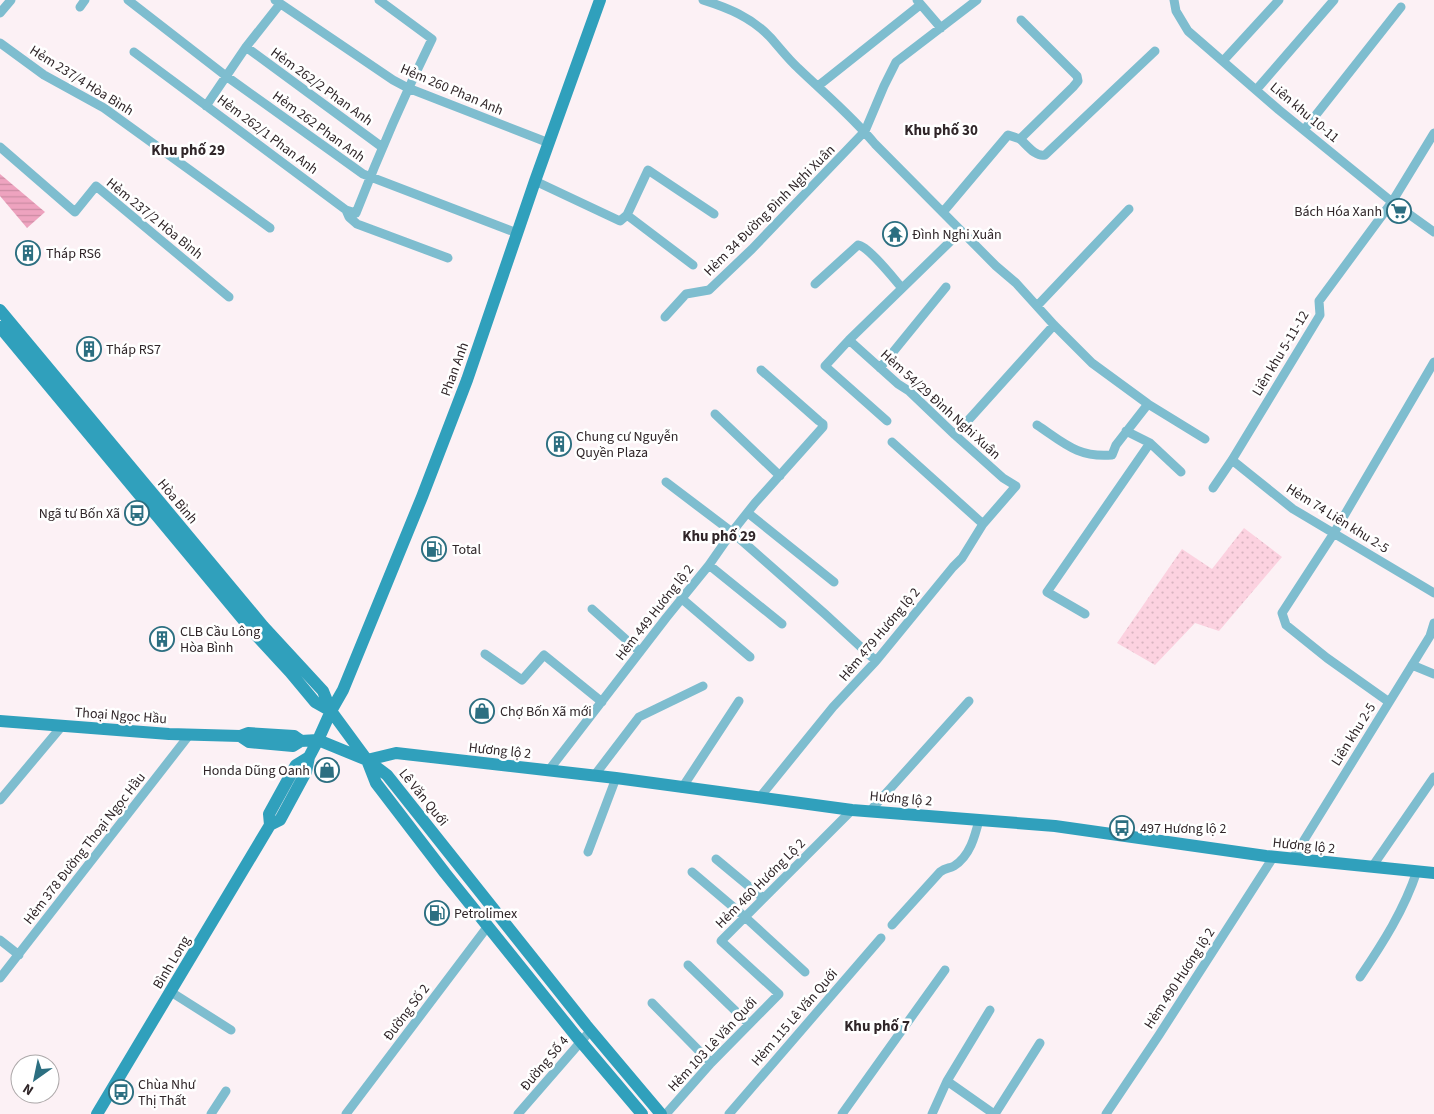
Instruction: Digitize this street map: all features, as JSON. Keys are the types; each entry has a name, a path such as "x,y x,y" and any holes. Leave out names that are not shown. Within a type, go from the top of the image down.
{"main road":[{"name":"Phan Anh","path":"318,740 343,690 429,478 466,380 600,0"},
{"name":"Hòa Bình","path":"0,310 66,398"},
{"name":"Hòa Bình","path":"0,327 66,398 263,626 323,691 331,711 367,760"},
{"name":"Thoại Ngọc Hầu","path":"0,721 190,734 240,736 248,732 294,736 301,741 318,740 367,760"},
{"name":"Bình Long","path":"97,1114 270,825 280,820 306,772 309,757 318,740"},
{"name":"Hương lộ 2","path":"367,760 396,753 616,778 852,810 1054,826 1274,856 1434,873"},
{"name":"Lê Văn Quới","path":"367,760 376,783 445,873 580,1041 642,1114"},
{"name":"Lê Văn Quới","path":"367,760 387,774 591,1030 661,1114"}],"street":[{"path":"0,13 11,0"},
{"name":"Hẻm 262 Phan Anh","path":"128,0 226,76 356,170 370,178 517,233"},
{"path":"346,210 356,213 382,147 432,39 379,0"},
{"path":"703,0 728,8 752,22 768,35 797,68 864,131 961,231 1016,283 1092,364 1148,404 1205,439"},
{"name":"Hẻm 34 Đường Đình Nghi Xuân","path":"665,317 686,294 709,290 752,249 864,131 896,62 977,0"},
{"name":"Liên khu 10-11","path":"1174,0 1176,11 1188,31 1256,90 1392,202 1434,232"},
{"path":"1223,61 1279,0"},
{"path":"1256,90 1334,0"},
{"path":"206,106 278,2"},
{"name":"Hẻm 260 Phan Anh","path":"278,2 393,80 408,88 549,143"},
{"path":"818,86 918,2 941,28"},
{"path":"1304,130 1401,7"},
{"path":"1020,139 1078,81 1076,76 1021,20"},
{"name":"Hẻm 237/4 Hòa Bình","path":"0,43 44,75 104,108 270,228"},
{"name":"Hẻm 262/2 Phan Anh","path":"246,47 382,147"},
{"path":"943,212 1008,135 1020,139 1036,154 1045,155 1155,51"},
{"name":"Hẻm 262/1 Phan Anh","path":"134,52 346,210 357,224 448,258"},
{"name":"Liên khu 5-11-12","path":"1213,488 1320,315 1318,301 1392,202 1434,133"},
{"name":"Hẻm 237/2 Hòa Bình","path":"0,147 75,212 96,186 228,297"},
{"path":"535,181 620,221 627,215 648,170 714,214"},
{"path":"1037,306 1129,209"},
{"path":"627,215 692,265"},
{"path":"887,420 825,366 849,340 961,231"},
{"path":"815,284 858,245 861,245 869,251 902,288"},
{"path":"880,368 946,288"},
{"path":"955,435 1054,325"},
{"name":"Hẻm 54/29 Đình Nghi Xuân","path":"849,340 898,384 909,391 1003,478 1016,486"},
{"path":"1389,702 1327,658 1286,625 1282,613 1334,532 1434,362"},
{"name":"Hẻm 449 Hương lộ 2","path":"549,770 710,564 755,503 822,428 823,424 761,370"},
{"path":"1037,425 1072,449 1086,454 1112,455 1116,445 1148,404"},
{"path":"715,414 780,476"},
{"path":"1126,431 1150,443 1181,472"},
{"path":"892,442 983,524"},
{"path":"1085,614 1048,592 1150,443"},
{"name":"Hẻm 74 Liên khu 2-5","path":"1232,460 1293,509 1434,593"},
{"path":"666,482 732,532 876,661"},
{"name":"Hẻm 479 Hương lộ 2","path":"760,797 833,707 876,661 962,558 983,524 1016,486"},
{"path":"748,513 834,582"},
{"path":"710,564 782,624"},
{"path":"682,598 750,656"},
{"path":"592,609 640,652"},
{"name":"Liên khu 2-5","path":"1293,858 1430,636 1434,624"},
{"path":"485,654 522,680 544,655 602,702"},
{"path":"1412,665 1434,674"},
{"path":"594,776 639,717 703,686"},
{"path":"682,788 739,701"},
{"path":"870,811 969,702"},
{"path":"0,800 62,726"},
{"name":"Hẻm 378 Đường Thoại Ngọc Hầu","path":"0,978 190,734"},
{"path":"1372,867 1434,777"},
{"path":"588,852 616,778"},
{"name":"Hẻm 460 Hương Lộ 2","path":"779,994 721,941 852,810"},
{"path":"892,925 940,872 954,866 962,858 974,840 979,820"},
{"name":"Hẻm 490 Hương lộ 2","path":"1106,1114 1274,856"},
{"path":"716,859 763,898"},
{"path":"1360,977 1390,931 1410,893 1418,871"},
{"path":"692,872 745,917 804,972"},
{"name":"Đường Số 2","path":"346,1114 488,926"},
{"name":"Hẻm 115 Lê Văn Quới","path":"729,1114 881,938"},
{"path":"0,940 19,955"},
{"path":"688,965 749,1024"},
{"path":"842,1114 945,970"},
{"path":"171,992 231,1030"},
{"name":"Hẻm 103 Lê Văn Quới","path":"666,1114 711,1063 779,994"},
{"path":"652,1003 711,1063"},
{"path":"932,1114 947,1081 990,1010"},
{"name":"Đường Số 4","path":"518,1114 591,1030"},
{"path":"947,1081 995,1114 1040,1043"},
{"path":"211,1114 226,1091"}],"shaded area":[{"path":"0,174 45,212 27,228 0,196"},
{"path":"1244,528 1282,557 1219,631 1195,623 1155,665 1117,643 1182,549 1212,569"}],"place":[{"name":"Bách Hóa Xanh","path":"1399,211"},
{"name":"Đình Nghi Xuân","path":"895,234"},
{"name":"Tháp RS6","path":"28,253"},
{"name":"Tháp RS7","path":"89,349"},
{"name":"Chung cư Nguyễn Quyền Plaza","path":"559,444"},
{"name":"Ngã tư Bốn Xã","path":"137,513"},
{"name":"Total","path":"434,549"},
{"name":"CLB Cầu Lông Hòa Bình","path":"162,639"},
{"name":"Chợ Bốn Xã mới","path":"482,711"},
{"name":"Honda Dũng Oanh","path":"327,770"},
{"name":"497 Hương lộ 2","path":"1122,828"},
{"name":"Petrolimex","path":"437,913"},
{"name":"Chùa Như Thị Thất","path":"121,1092"}],"district":[{"name":"Khu phố 30","path":"941,130"},
{"name":"Khu phố 29","path":"188,150"},
{"name":"Khu phố 29","path":"719,536"},
{"name":"Khu phố 7","path":"877,1026"}]}
